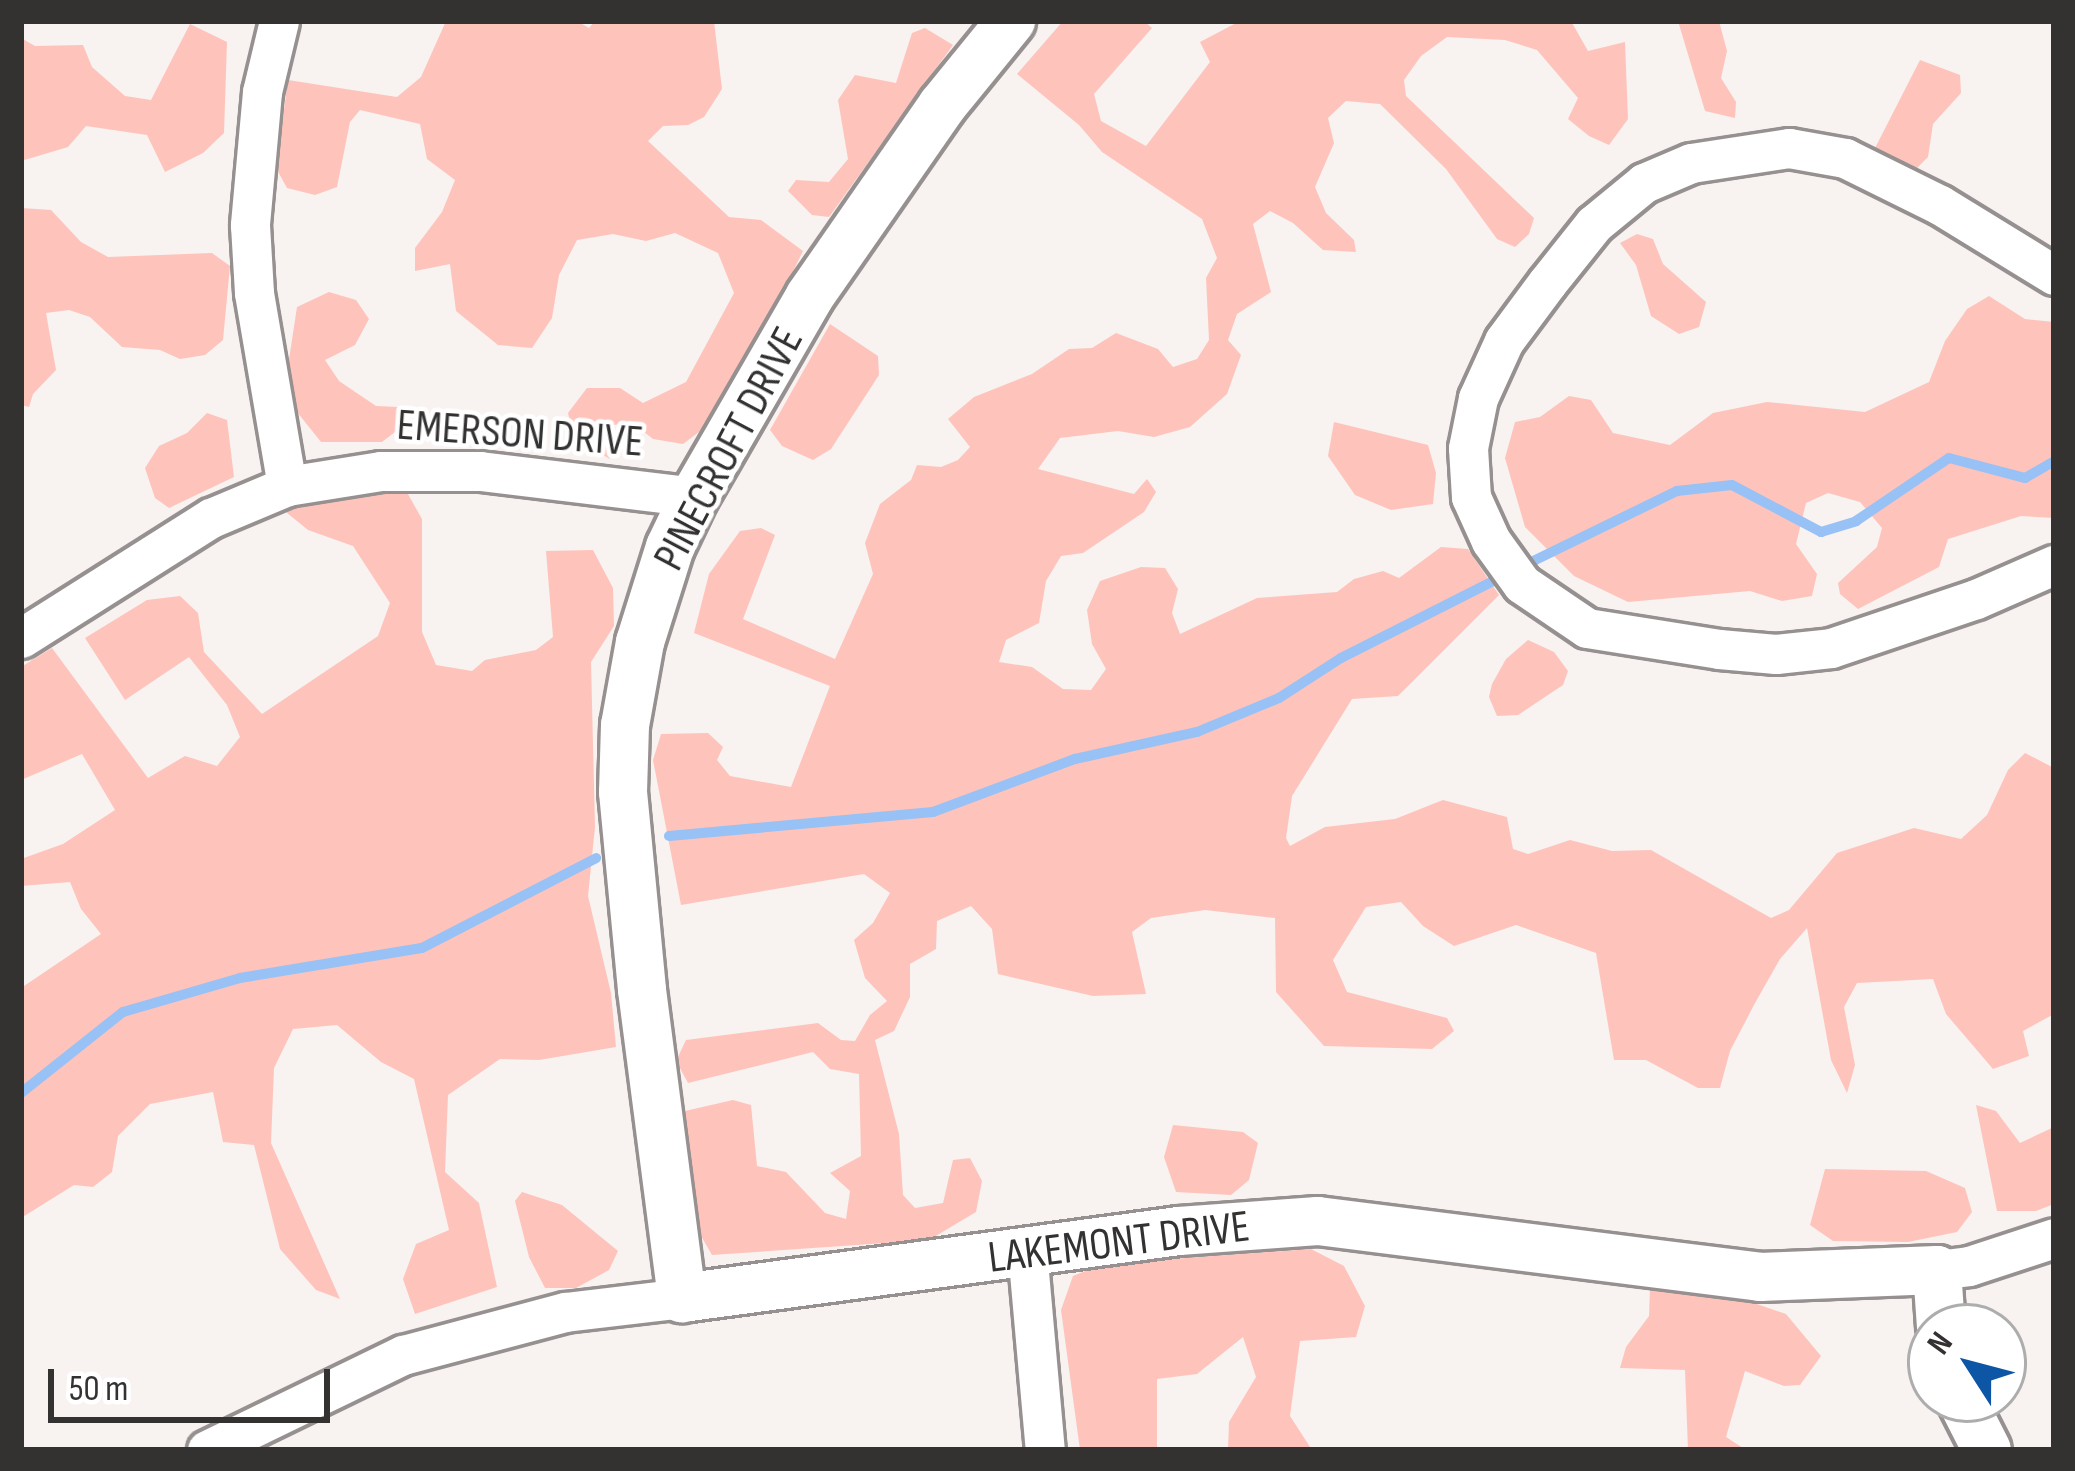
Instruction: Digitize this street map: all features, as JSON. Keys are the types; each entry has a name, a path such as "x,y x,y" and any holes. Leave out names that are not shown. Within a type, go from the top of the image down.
{"street":[{"path":"279,21 262,92 250,225 254,293 287,486"},
{"name":"PINECROFT DRIVE","path":"682,1298 632,906 623,770 625,725 640,642 670,547 694,497 810,296 941,106 1011,21"},
{"path":"2054,275 1940,205 1845,158 1789,148 1738,152 1691,163 1644,183 1594,224 1547,283 1504,341 1478,398 1468,448 1471,497 1491,541 1522,584 1586,628 1720,650 1775,654 1831,648 1976,599 2054,565"},
{"name":"EMERSON DRIVE","path":"21,638 211,518 287,486 381,471 480,471 694,497"},
{"name":"LAKEMONT DRIVE","path":"206,1450 403,1355 565,1312 1028,1250 1318,1221 1760,1277 1969,1266 2054,1238"},
{"path":"1028,1250 1045,1450"},
{"path":"1937,1270 1939,1303"},
{"path":"1973,1423 1987,1450"}],"shaded area":[{"path":"446,21 577,21 589,28 595,21 714,21 722,89 704,117 688,125 663,126 648,141 729,217 761,220 803,251 754,351 707,426 683,444 653,439 630,421 603,428 610,459 574,439 568,413 587,388 620,388 643,403 686,382 734,293 718,253 675,233 646,241 613,234 577,240 559,275 552,318 532,348 498,345 456,311 450,264 415,271 415,248 442,212 455,180 427,159 420,124 360,110 350,122 337,187 315,195 287,188 276,168 288,80 397,97 421,77"},
{"path":"1063,21 1144,21 1152,28 1094,94 1101,121 1146,146 1210,62 1200,42 1240,21 1571,21 1588,51 1625,42 1628,119 1609,145 1589,136 1568,119 1578,98 1537,50 1505,40 1447,37 1421,56 1404,80 1406,96 1534,218 1529,234 1515,247 1497,239 1446,169 1380,104 1346,101 1328,118 1334,143 1315,187 1326,213 1354,240 1356,252 1323,250 1293,223 1270,211 1253,224 1271,292 1237,314 1228,340 1241,355 1227,394 1190,427 1154,437 1118,431 1060,438 1038,469 1134,494 1147,479 1156,492 1144,512 1083,553 1061,556 1046,581 1039,623 1006,640 999,662 1032,667 1063,689 1091,690 1106,669 1092,644 1087,610 1100,581 1141,567 1165,568 1178,589 1172,613 1180,634 1257,598 1337,592 1354,579 1383,571 1399,578 1441,547 1468,549 1499,595 1398,696 1352,699 1292,796 1286,838 1290,846 1325,827 1395,819 1443,800 1507,817 1513,849 1528,854 1570,840 1612,851 1651,850 1771,918 1789,910 1837,853 1914,828 1961,839 1987,815 2008,770 2025,753 2054,768 2054,1014 2023,1031 2029,1056 1993,1069 1946,1014 1933,979 1857,983 1844,1007 1855,1065 1847,1093 1831,1060 1807,928 1780,959 1755,1003 1730,1051 1720,1088 1698,1088 1646,1060 1614,1060 1596,953 1516,925 1454,946 1423,926 1401,902 1366,907 1333,960 1347,992 1447,1018 1454,1031 1432,1049 1324,1046 1276,992 1275,918 1205,910 1151,918 1132,932 1146,994 1093,996 998,974 992,929 971,906 937,921 936,949 910,964 910,997 894,1031 875,1040 899,1134 903,1195 915,1208 943,1203 953,1160 970,1158 982,1181 976,1212 929,1240 712,1255 689,1215 685,1111 733,1100 751,1105 757,1166 786,1172 825,1213 846,1219 850,1191 830,1173 861,1156 859,1074 830,1069 813,1052 688,1083 676,1061 686,1040 818,1023 841,1040 855,1041 870,1015 887,1001 865,978 854,940 873,923 890,893 864,874 681,905 653,760 661,734 708,733 723,747 717,760 730,776 791,787 830,686 694,633 709,574 740,531 761,528 775,535 743,619 835,659 873,574 865,543 880,504 911,480 917,465 941,467 958,460 970,447 948,419 974,397 1032,374 1069,349 1092,348 1116,333 1158,349 1173,367 1197,359 1209,340 1206,278 1217,258 1202,219 1102,152 1079,125 1017,74"},
{"path":"1678,21 1719,21 1727,51 1721,78 1736,102 1735,118 1705,111"},
{"path":"190,24 227,42 224,133 203,153 165,172 147,135 86,126 68,147 21,161 21,38 35,46 83,45 92,67 125,96 151,100"},
{"path":"925,28 953,45 829,217 812,215 788,191 796,180 829,182 848,159 838,100 855,75 896,83 912,33"},
{"path":"1920,60 1960,75 1961,93 1933,124 1928,157 1912,173 1873,152"},
{"path":"21,208 51,210 81,242 108,257 212,253 230,266 223,340 205,355 180,359 160,350 122,347 90,317 69,310 46,313 56,370 33,394 29,407 21,405"},
{"path":"1637,234 1653,239 1663,264 1706,302 1699,327 1679,334 1651,316 1636,265 1620,243"},
{"path":"329,292 356,300 369,319 355,345 325,360 339,381 376,406 399,407 404,425 382,442 321,442 297,412 288,366 297,307"},
{"path":"1989,296 2025,319 2054,322 2054,518 2021,516 1948,539 1939,567 1858,609 1840,594 1838,583 1877,547 1882,528 1860,502 1828,493 1806,503 1796,544 1817,574 1812,596 1782,601 1750,591 1628,602 1574,576 1525,527 1505,458 1515,422 1540,417 1569,396 1591,400 1613,433 1670,445 1713,413 1767,402 1865,412 1929,382 1945,341 1967,309"},
{"path":"830,324 878,356 879,375 831,449 813,460 782,446 770,430"},
{"path":"207,413 227,420 234,477 169,508 155,498 145,468 159,446 187,433"},
{"path":"1334,422 1428,445 1436,473 1433,504 1391,510 1355,495 1328,456"},
{"path":"404,487 422,519 422,632 436,665 472,671 485,660 536,650 553,637 546,551 593,550 613,588 614,626 591,662 595,827 588,896 611,993 616,1047 539,1060 500,1059 448,1095 445,1172 479,1203 497,1287 415,1314 403,1279 416,1244 449,1230 414,1079 381,1062 337,1025 293,1029 274,1068 271,1143 340,1299 316,1290 280,1249 254,1145 223,1142 213,1092 150,1104 118,1136 112,1172 93,1187 74,1185 21,1218 21,988 101,934 81,909 70,882 21,886 21,859 63,844 115,810 82,754 21,780 21,667 52,648 148,778 185,756 217,766 240,737 227,705 189,657 125,700 85,638 147,600 180,596 198,613 204,652 262,714 378,636 390,603 353,546 308,530 287,513 286,504"},
{"path":"1528,640 1554,652 1568,671 1563,685 1518,715 1497,716 1489,697 1492,684 1506,659"},
{"path":"1976,1105 1996,1111 2020,1143 2054,1127 2054,1204 2036,1211 1997,1211"},
{"path":"1173,1125 1243,1132 1258,1143 1249,1180 1231,1195 1176,1192 1164,1157"},
{"path":"1825,1169 1926,1171 1965,1188 1972,1212 1957,1232 1908,1242 1833,1241 1810,1225"},
{"path":"522,1192 562,1205 618,1251 609,1270 576,1288 545,1288 529,1257 515,1201"},
{"path":"1311,1249 1344,1266 1365,1306 1356,1337 1300,1341 1290,1416 1312,1450 1228,1450 1229,1422 1256,1377 1243,1337 1197,1374 1157,1379 1157,1450 1080,1450 1061,1310 1073,1276 1103,1264"},
{"path":"1650,1289 1748,1301 1786,1314 1821,1356 1800,1385 1784,1386 1745,1371 1726,1437 1746,1450 1688,1450 1685,1370 1620,1368 1626,1347 1649,1316"}],"waterway":[{"path":"1521,567 1677,491 1732,485 1821,532 1856,521 1949,458 2025,478 2054,461"},
{"path":"669,836 933,812 1075,759 1197,732 1279,698 1341,658 1505,575"},
{"path":"21,1093 123,1012 240,978 422,948 596,858"}]}
